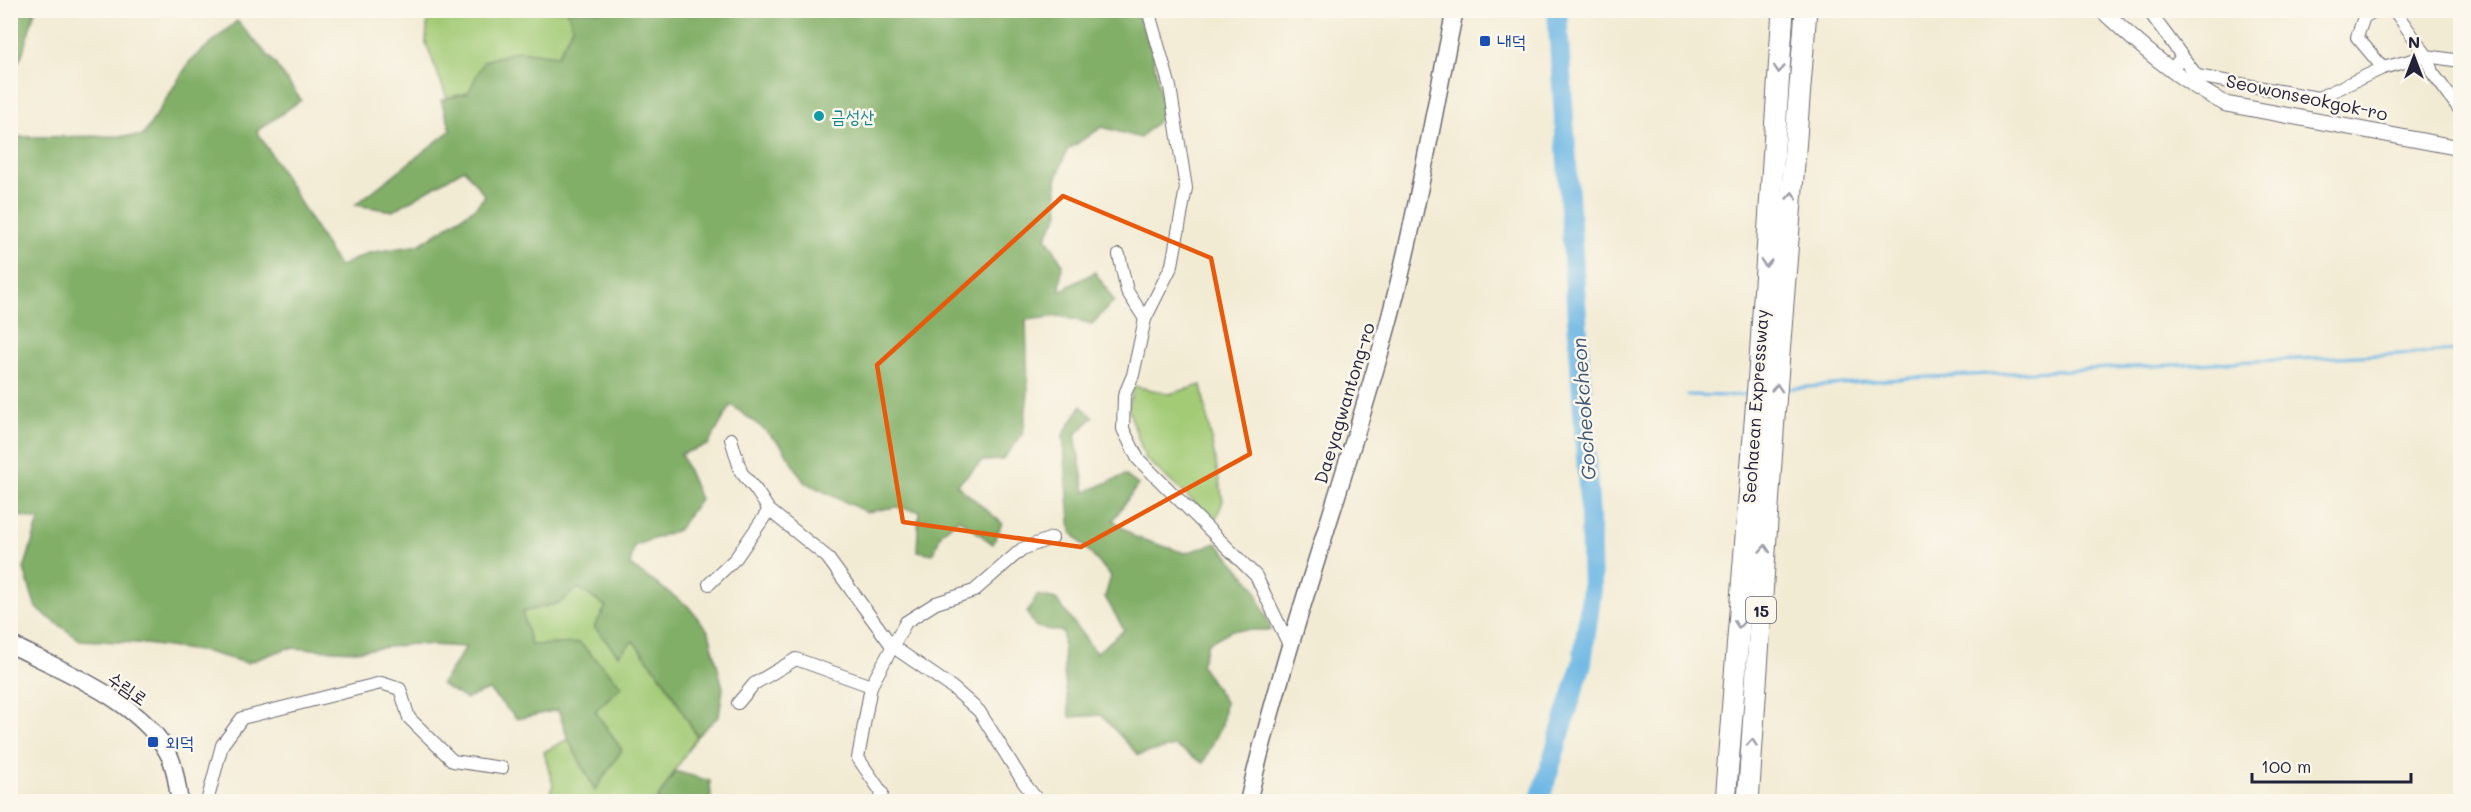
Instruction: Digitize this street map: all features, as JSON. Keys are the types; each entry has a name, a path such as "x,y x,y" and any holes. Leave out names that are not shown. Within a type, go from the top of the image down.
{"highway":[{"name":"Seohaean Expressway","path":"1748,801 1783,10"},
{"name":"Seohaean Expressway","path":"1769,359 1806,10"},
{"name":"Seohaean Expressway","path":"1725,801 1765,418"}],"main road":[{"name":"Daeyagwantong-ro","path":"1248,801 1260,748 1385,334 1410,231 1455,10"},
{"name":"수림로","path":"10,644 114,698 151,729 170,757 180,801"}],"street":[{"path":"1148,10 1170,87 1186,188 1172,265 1145,319 1133,375 1124,396 1123,429 1138,459 1256,576 1290,647"},
{"name":"Seowonseokgok-ro","path":"2103,10 2171,71 2196,82 2226,104 2460,148"},
{"path":"2148,10 2182,56 2196,82 2318,98 2383,68 2427,56 2460,61"},
{"path":"2376,10 2364,17 2357,37 2383,68"},
{"path":"2394,10 2427,56 2432,72 2460,110"},
{"path":"2171,71 2182,56"},
{"path":"1119,255 1127,291 1145,319"},
{"path":"731,439 741,472 769,510 827,557 892,646 953,688 979,711 1024,783 1039,801"},
{"path":"709,584 736,558 769,510"},
{"path":"880,801 882,793 858,758 871,686 906,622 936,603 974,591 1022,549 1052,538"},
{"path":"738,703 754,684 796,659 871,686"},
{"path":"207,801 222,745 242,718 381,683 400,689 409,718 453,761 502,768"},
{"path":"2406,801 2460,801"}],"highlighted area":[{"path":"1063,196 1211,258 1250,454 1081,547 903,522 877,365"}],"green space":[{"path":"11,10 35,11 21,58 11,72"},
{"path":"428,11 567,11 573,27 557,56 518,51 468,93 447,98 426,43"},
{"path":"567,11 1136,12 1152,50 1164,115 1140,138 1102,127 1067,150 1056,180 1059,213 1046,237 1062,263 1060,291 1095,272 1114,301 1092,324 1060,316 1026,320 1028,393 1023,434 1002,460 982,461 957,485 1002,523 993,544 959,519 942,532 933,554 917,551 919,511 896,507 866,512 804,482 782,446 731,405 708,445 681,454 700,499 678,530 634,546 630,565 688,606 709,632 723,688 719,716 697,736 662,677 633,641 618,655 594,627 606,607 579,588 559,603 522,612 531,645 580,643 622,686 595,711 622,750 595,790 568,739 558,710 517,719 489,690 465,699 441,684 466,647 412,644 355,651 288,648 247,663 206,652 138,643 80,640 36,608 24,569 39,520 11,514 11,134 13,137 143,136 190,61 237,21 273,61 301,100 257,131 339,267 368,253 419,245 475,208 485,196 464,169 393,211 355,205 451,130 441,100 468,93 484,61 518,51 557,56 573,27"},
{"path":"1201,385 1223,501 1215,521 1145,458 1128,408 1134,386 1169,394"},
{"path":"1081,406 1093,417 1075,435 1085,492 1125,475 1138,485 1113,520 1135,537 1185,553 1217,543 1254,586 1271,630 1232,630 1208,643 1201,665 1225,702 1222,725 1203,763 1175,746 1138,755 1101,715 1070,717 1064,673 1063,632 1036,627 1027,613 1037,595 1056,599 1096,653 1124,630 1105,597 1111,576 1071,532 1063,435"},
{"path":"578,588 606,607 618,655 633,641 662,677 697,736 656,801 546,801 553,785 544,752 568,739 595,790 531,645 522,612 559,603"},
{"path":"675,771 710,781 711,798 709,801 656,801"}],"waterway":[{"name":"Gocheokcheon","path":"1539,802 1582,663 1592,589 1590,518 1557,10"},
{"path":"1785,389 1910,378 2460,351"},
{"path":"1687,395 1749,394"}],"place":[{"name":"내덕","path":"1485,41"},
{"name":"금성산","path":"819,116"},
{"name":"외덕","path":"153,742"}]}
